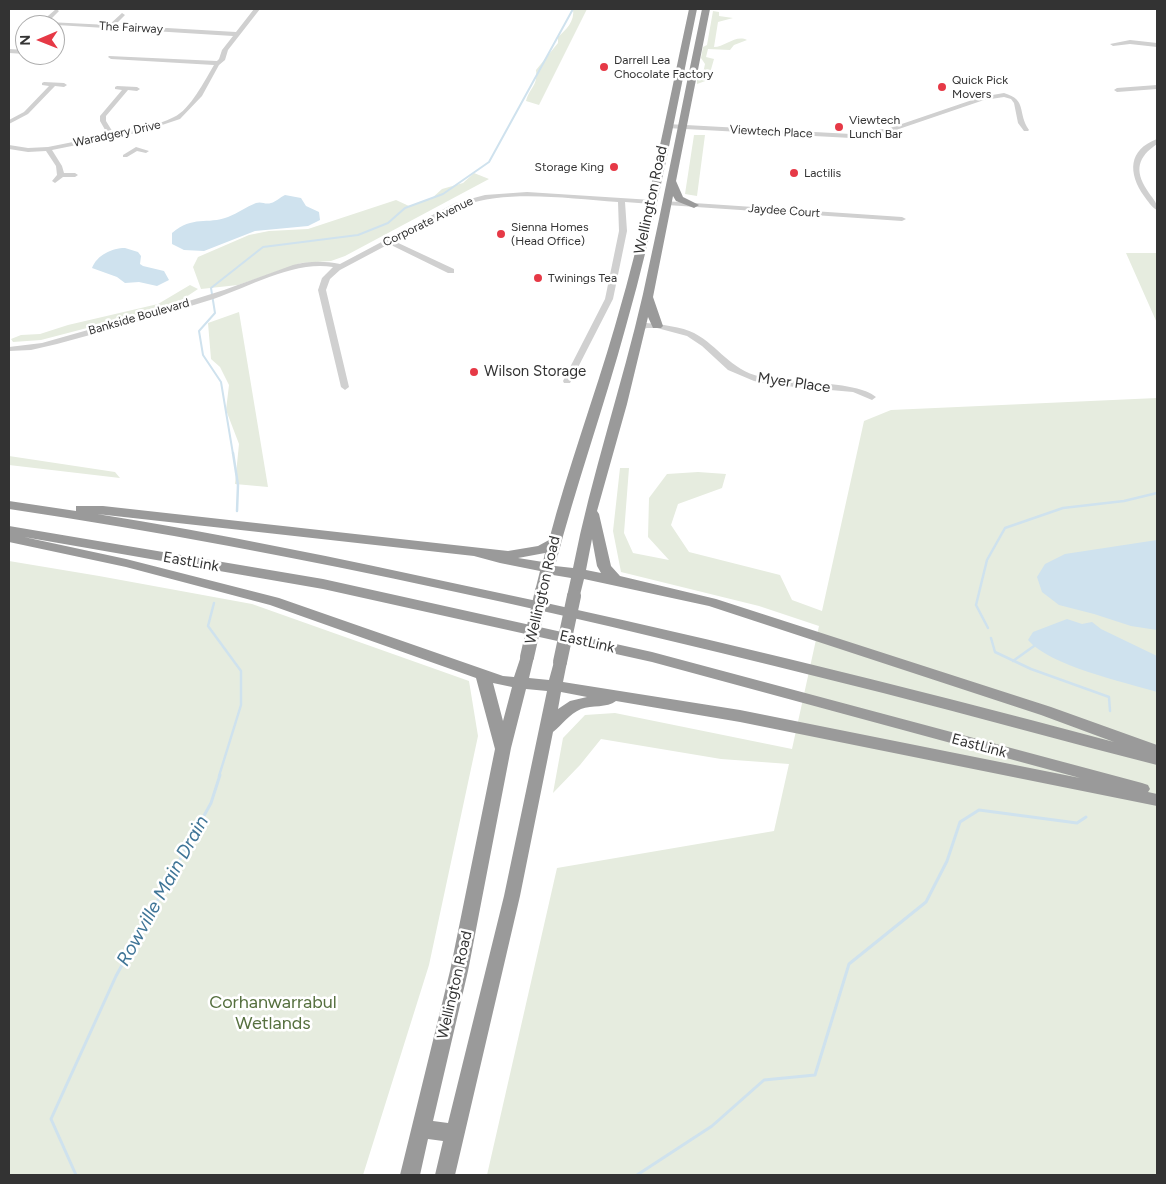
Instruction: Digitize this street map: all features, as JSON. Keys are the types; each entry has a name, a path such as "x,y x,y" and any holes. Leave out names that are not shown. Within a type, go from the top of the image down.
{"highway":[{"name":"Wellington Road","path":"410,1175 463,954 502,748 526,662 553,543 621,326 652,202 693,9"},
{"path":"699,9 706,9"},
{"name":"Wellington Road","path":"445,1175 512,896 592,508 648,294 706,9"},
{"path":"672,182 679,198 694,205"},
{"path":"652,202 666,208 694,205"},
{"path":"648,294 649,305 657,326"},
{"path":"621,326 640,328"},
{"name":"EastLink","path":"9,505 325,560 559,609 878,686 1157,759"},
{"path":"27,508 103,510 342,535 508,555 541,550 553,543"},
{"path":"592,508 604,566 608,573 616,580"},
{"name":"EastLink","path":"9,530 323,584 652,656 1157,793"},
{"path":"9,538 126,563 274,601 405,645 483,675 519,684 536,683 740,716 1157,800"},
{"path":"479,553 500,560 548,568 562,573 578,573 616,580 711,602 1046,711 1157,751"},
{"path":"543,588 551,577 562,573"},
{"path":"562,573 569,579 575,593"},
{"path":"526,662 527,676 536,683"},
{"path":"536,683 548,679 559,666"},
{"path":"483,675 488,691 492,717 502,748"},
{"path":"546,732 561,713 571,707 626,697"},
{"path":"421,1128 455,1134"}],"street":[{"name":"Waradgery Drive","path":"9,147 28,150 48,149 128,133 163,124 182,115 200,94 218,63 222,60 225,50 257,9"},
{"name":"The Fairway","path":"56,11 43,23 237,34"},
{"path":"110,27 122,14"},
{"path":"1113,44 1126,42 1157,45"},
{"path":"111,57 218,63"},
{"path":"44,84 64,85"},
{"path":"9,122 26,113 54,84"},
{"path":"1117,90 1157,87"},
{"path":"117,88 137,89"},
{"path":"111,135 103,121 104,116 127,88"},
{"name":"Viewtech Place","path":"667,126 855,136 891,130 983,98 1004,94 1011,96 1016,101 1021,123 1026,130"},
{"path":"128,133 136,149"},
{"path":"1157,141 1139,156 1135,172 1141,187 1157,208"},
{"path":"48,149 59,166 61,175"},
{"path":"125,156 136,149 146,151"},
{"path":"55,181 61,175 75,175"},
{"name":"Corporate Avenue","path":"330,273 458,205 485,197 527,194 652,202"},
{"path":"567,380 609,300 623,231 621,200"},
{"name":"Jaydee Court","path":"694,205 902,219"},
{"path":"388,241 451,271"},
{"name":"Bankside Boulevard","path":"9,349 48,343 225,293 267,276 305,264 317,262 340,266"},
{"name":"Bankside Boulevard","path":"267,276 306,268 322,269 330,273"},
{"path":"330,273 324,280 322,290 345,387"},
{"name":"Myer Place","path":"698,340 668,334 644,332 640,328 646,325 681,331 698,340 731,368 751,377 774,382 854,390 872,397"}],"green space":[{"path":"573,9 587,9 539,105 526,101 535,83 536,70 558,43 558,37 569,25 573,17"},
{"path":"713,11 719,12 719,16 733,18 718,22 714,47 739,39 747,40 734,45 730,50 708,49 706,57 714,59 708,80 697,84 697,79 702,78 705,64 701,58 703,47 707,45"},
{"path":"694,135 705,135 697,196 685,194"},
{"path":"474,173 489,179 345,256 331,261 301,263 238,285 201,289 193,267 198,257 249,235 269,231 308,229 396,200 409,206 431,199 442,189 463,183"},
{"path":"1126,253 1157,253 1157,323"},
{"path":"190,285 198,289 177,303 156,310 41,340 13,342 11,339 21,335 40,334 68,325 158,304"},
{"path":"239,312 268,487 235,484 239,444 226,410 229,385 220,367 211,359 208,323"},
{"path":"1157,398 1157,1175 487,1175 557,868 774,831 789,764 721,759 601,739 580,765 553,793 563,738 585,715 615,713 792,749 819,626 759,606 621,572 613,531 620,468 629,468 624,533 633,553 669,560 648,537 649,498 667,474 698,472 726,474 722,488 678,504 671,525 689,552 780,575 792,600 822,611 864,421 891,410"},
{"path":"9,456 115,472 120,478 9,465"},
{"name":"Corhanwarrabul Wetlands","path":"9,561 252,604 469,681 478,736 429,965 363,1175 9,1175"}],"water":[{"path":"285,195 301,198 306,206 319,212 320,220 308,226 255,231 204,251 184,250 172,244 172,233 180,227 193,222 220,219 256,203 267,204 275,202"},
{"path":"125,248 138,252 141,256 140,264 164,271 169,280 157,286 139,282 125,283 117,277 92,268 97,259 105,253"},
{"path":"1157,540 1157,630 1131,626 1059,605 1042,592 1037,577 1045,564 1065,554"},
{"path":"1067,619 1082,624 1092,622 1101,629 1157,656 1157,692 1070,665 1053,658 1028,640 1033,632"}],"waterway":[{"path":"233,454 221,382 203,355 199,331 215,313 211,288 263,247 358,235 388,223 405,208 443,194 489,162 573,9"},
{"path":"233,453 238,485 237,511"},
{"path":"988,628 976,605 987,560 1005,528 1063,508 1124,501 1157,493"},
{"name":"Rowville Main Drain","path":"214,603 208,626 241,671 241,705 219,776"},
{"path":"991,638 995,652 1013,661"},
{"path":"1013,661 1034,646"},
{"path":"1013,661 1031,669 1109,697 1110,711"},
{"name":"Rowville Main Drain","path":"76,1175 51,1119 116,976 211,803 220,775"},
{"path":"637,1175 712,1126 764,1080 815,1075 849,964 926,902 947,861 960,822 979,810 1077,823 1086,817"}],"place":[{"name":"Darrell Lea Chocolate Factory","path":"604,67"},
{"name":"Quick Pick Movers","path":"942,87"},
{"name":"Viewtech Lunch Bar","path":"839,127"},
{"name":"Storage King","path":"614,167"},
{"name":"Lactilis","path":"794,173"},
{"name":"Sienna Homes (Head Office)","path":"501,234"},
{"name":"Twinings Tea","path":"538,278"},
{"name":"Wilson Storage","path":"474,372"}]}
